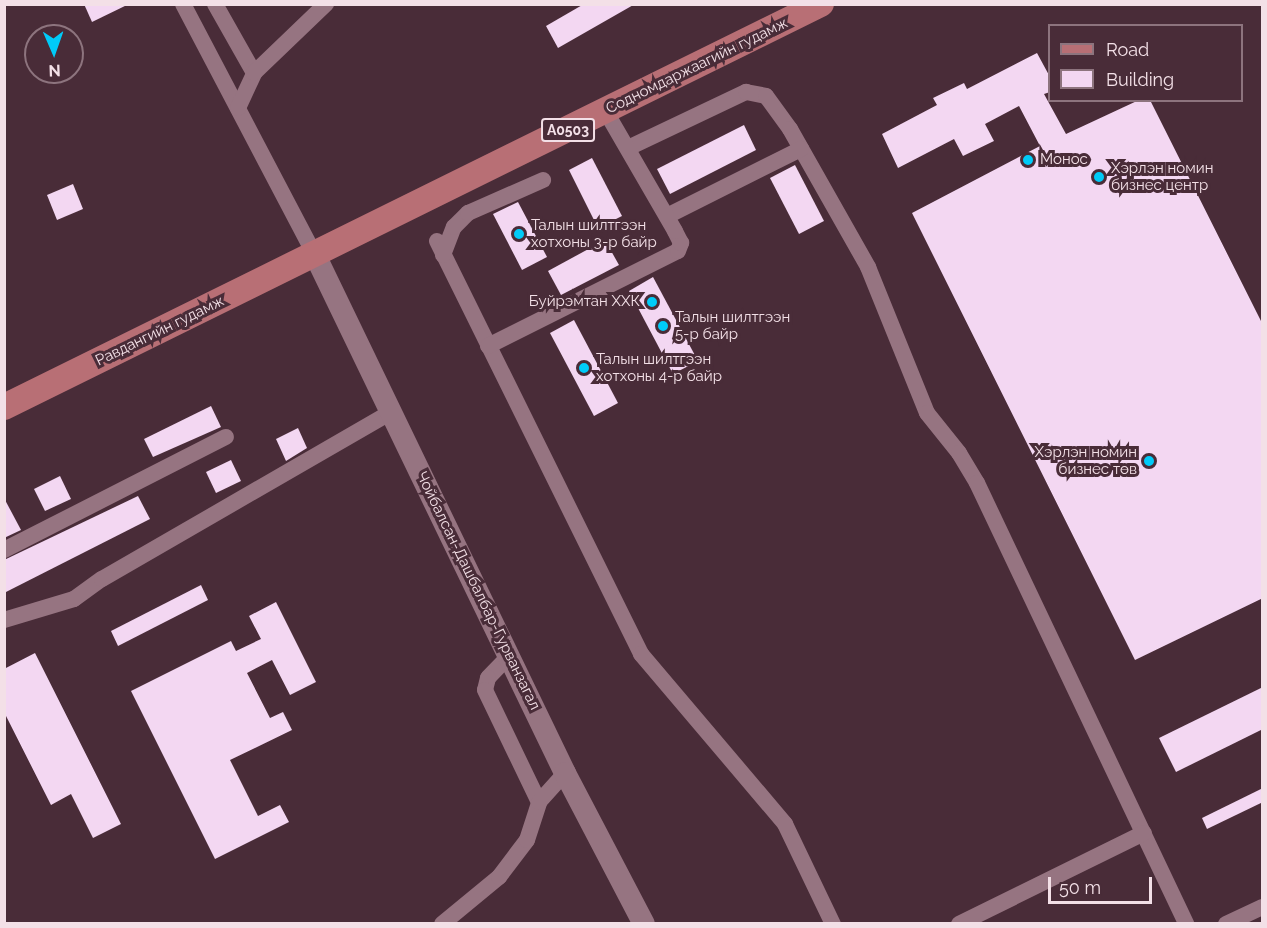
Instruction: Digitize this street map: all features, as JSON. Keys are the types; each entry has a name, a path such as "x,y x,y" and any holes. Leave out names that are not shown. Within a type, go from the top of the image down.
{"main road":[{"name":"Содномдаржаагийн гудамж","path":"316,256 821,4"},
{"name":"Равдангийн гудамж","path":"4,407 316,256"}],"street":[{"path":"183,4 316,256"},
{"path":"215,4 254,73"},
{"path":"238,108 254,73 326,4"},
{"path":"628,148 746,92 766,96 801,149 868,267 927,413 959,453 977,483 1186,924"},
{"path":"488,346 678,251 681,243 606,111"},
{"path":"667,216 801,149"},
{"path":"543,180 468,213 454,227 440,248 641,654 785,824 832,924"},
{"name":"Чойбалсан-Дашбалбар-Гурванзагал","path":"316,256 565,773 616,864 644,924"},
{"path":"6,617 74,599 102,579 391,412"},
{"path":"4,550 226,437"},
{"path":"509,656 488,678 486,690 539,802"},
{"path":"442,924 499,877 527,840 539,802 565,773"},
{"path":"959,924 1144,833"},
{"path":"1226,924 1263,907"}],"building":[{"path":"84,4 129,4 92,22"},
{"path":"584,4 635,4 558,48 546,26"},
{"name":"Хэрлэн номин бизнес төв","path":"1037,53 1048,73 1048,93 1044,94 1066,134 1135,102 1151,102 1263,325 1263,598 1135,660 912,213 1040,146 1019,106 985,124 994,141 963,156 954,139 898,168 882,134 937,105 933,98 964,83 967,89"},
{"path":"744,125 756,150 670,194 657,169"},
{"path":"592,158 622,216 598,228 569,170"},
{"path":"795,165 824,221 799,234 770,178"},
{"path":"73,184 83,209 57,220 47,195"},
{"name":"Талын шилтгээн хотхоны 3-р байр","path":"518,202 547,257 522,270 493,214"},
{"path":"605,240 619,265 561,295 548,271"},
{"name":"Талын шилтгээн 5-р байр","path":"653,277 698,361 673,374 629,291"},
{"name":"Талын шилтгээн хотхоны 4-р байр","path":"574,320 618,403 594,416 550,333"},
{"path":"211,406 221,427 153,457 144,439"},
{"path":"298,428 307,448 286,461 276,439"},
{"path":"231,460 241,481 216,493 206,472"},
{"path":"60,476 71,499 45,511 34,489"},
{"path":"138,496 150,519 4,593 4,560"},
{"path":"4,498 21,530 4,538"},
{"path":"201,585 208,600 118,646 111,631"},
{"path":"276,602 316,682 290,695 272,660 247,673 270,718 283,712 292,730 230,760 258,816 280,805 289,822 215,859 131,691 231,641 236,651 261,639 249,616"},
{"path":"35,653 121,824 93,838 71,794 51,805 4,712 4,669"},
{"path":"1263,687 1263,729 1176,772 1159,738"},
{"path":"1263,788 1263,802 1207,829 1202,818"}],"place":[{"name":"Монос","path":"1028,160"},
{"name":"Хэрлэн номин бизнес центр","path":"1099,177"},
{"name":"Талын шилтгээн хотхоны 3-р байр","path":"519,234"},
{"name":"Буйрэмтан ХХК","path":"652,302"},
{"name":"Талын шилтгээн 5-р байр","path":"663,326"},
{"name":"Талын шилтгээн хотхоны 4-р байр","path":"584,368"},
{"name":"Хэрлэн номин бизнес төв","path":"1149,461"}]}
